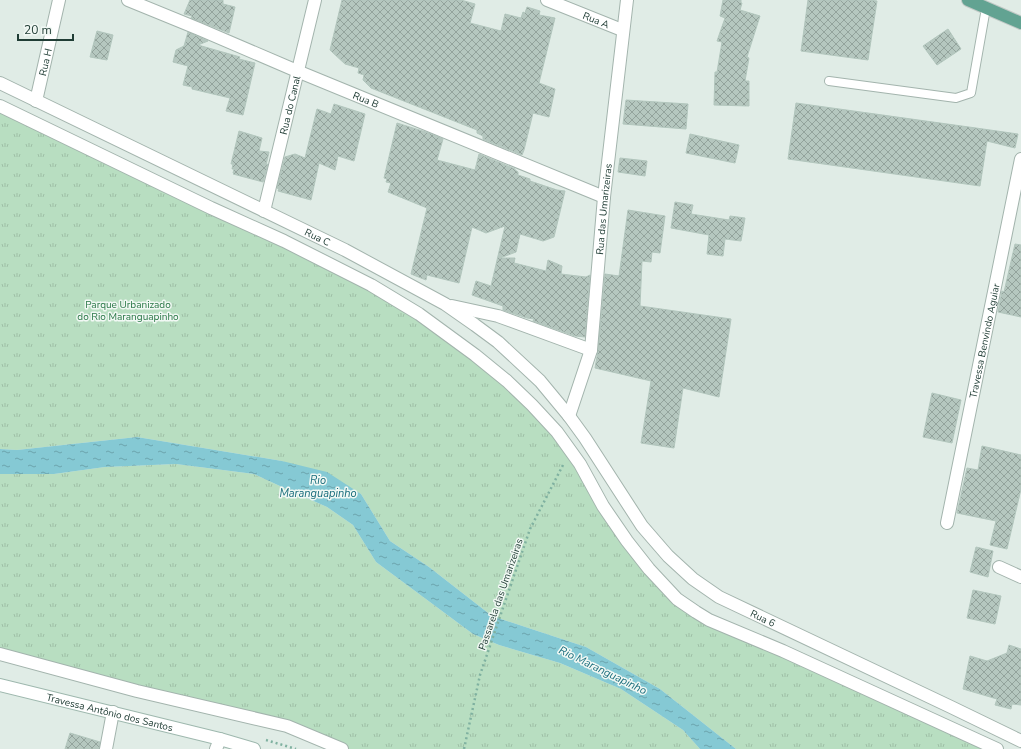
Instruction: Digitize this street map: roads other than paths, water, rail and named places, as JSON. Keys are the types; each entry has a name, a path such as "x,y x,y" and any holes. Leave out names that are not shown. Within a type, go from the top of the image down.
{"main road":[{"path":"968,0 1021,22"}],"street":[{"name":"Rua H","path":"36,101 59,0"},
{"name":"Rua B","path":"128,0 199,28 297,71 604,197"},
{"name":"Rua do Canal","path":"264,210 315,0"},
{"name":"Rua A","path":"547,0 622,30"},
{"name":"Rua das Umarizeiras","path":"569,416 591,350 604,197 622,30 627,0"},
{"name":"Rua C","path":"0,83 345,250 445,304 498,342 540,382 569,416"},
{"path":"0,106 197,201 284,241 371,286 419,314 475,355 507,381 557,432 580,464 603,506 627,541 677,599 709,620 783,651 997,749"},
{"name":"Travessa Benvindo Aguiar","path":"947,523 1021,159"},
{"path":"445,304 498,316 591,350"},
{"name":"Rua 6","path":"569,416 642,526 668,556 693,579 719,597 1021,741"},
{"path":"1000,567 1021,577"},
{"path":"0,654 137,691 287,726 342,749"},
{"name":"Travessa Antônio dos Santos","path":"0,685 113,712 218,744 254,749"},
{"path":"106,749 113,712"}],"lane":[{"path":"829,81 956,98 971,93 986,8"}],"water":[{"name":"Rio Maranguapinho","path":"137,437 282,461 327,472 361,494 390,541 429,567 492,616 586,647 660,689 736,749 700,749 683,730 621,689 560,663 499,645 473,634 376,562 353,525 327,507 254,474 176,464 105,467 54,474 0,474 0,449 17,450"}],"park label":[{"name":"Parque Urbanizado do Rio Maranguapinho","path":"128,310"}]}
